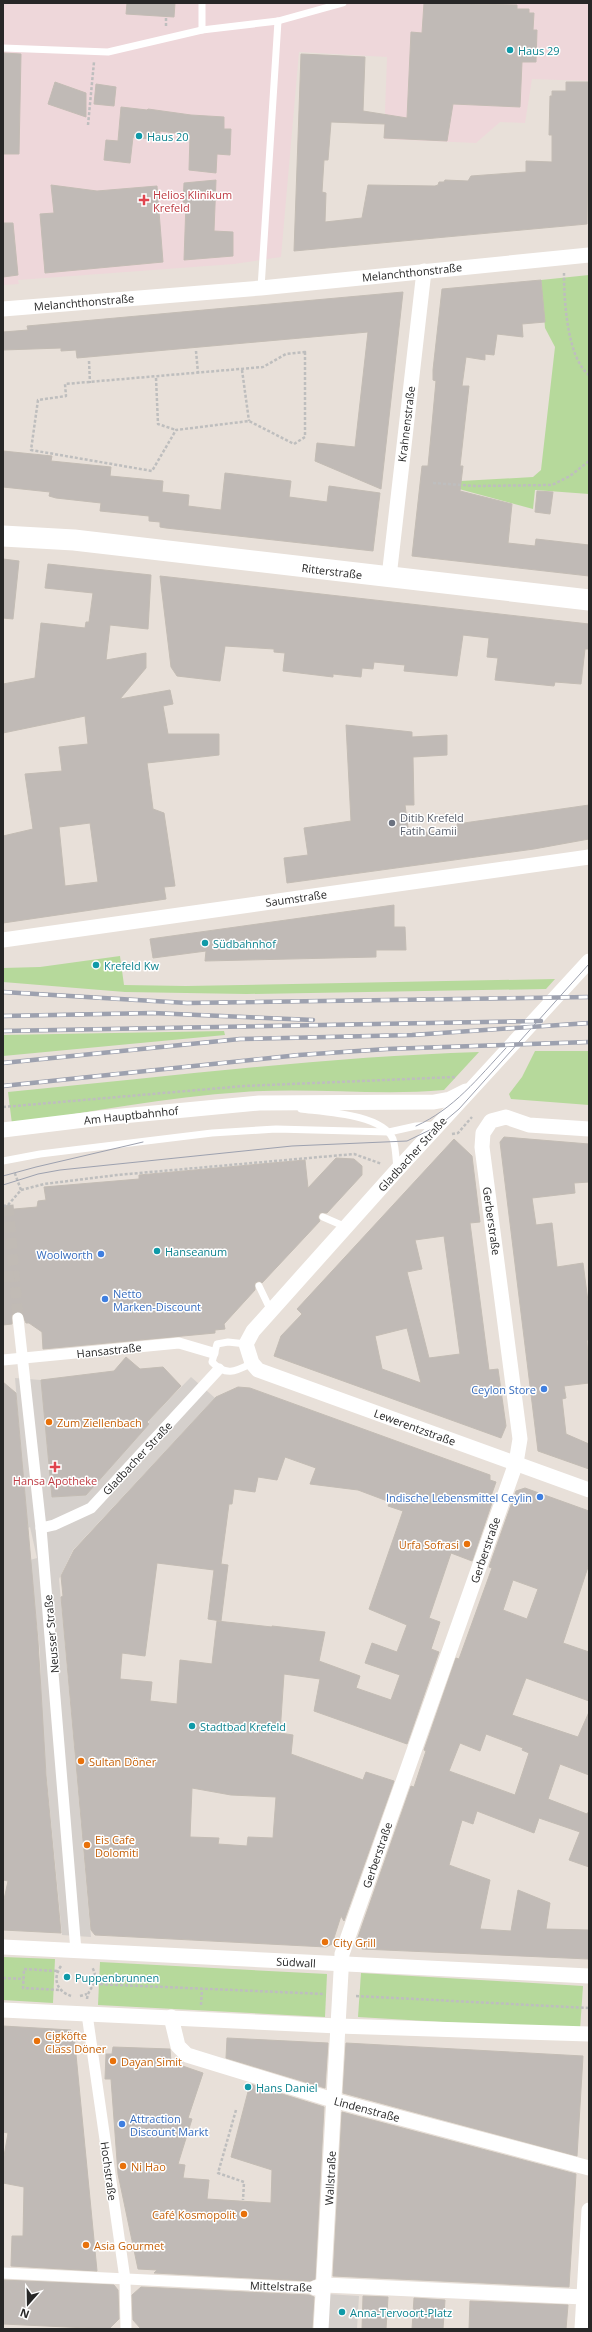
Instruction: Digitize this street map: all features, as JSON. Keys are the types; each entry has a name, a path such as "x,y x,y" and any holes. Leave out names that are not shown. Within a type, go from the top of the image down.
{"main road":[{"name":"Ritterstraße","path":"3,522 74,540"},
{"name":"Ritterstraße","path":"3,536 74,540 389,578 589,600"}],"street":[{"name":"Melanchthonstraße","path":"3,309 261,288 589,255"},
{"name":"Krahnenstraße","path":"389,578 424,271"},
{"name":"Saumstraße","path":"3,940 589,858"},
{"name":"Gladbacher Straße","path":"249,1354 253,1331 397,1170 589,961"},
{"name":"Am Hauptbahnhof","path":"3,1130 101,1118 259,1102 434,1102 450,1099 475,1086"},
{"name":"Gerberstraße","path":"339,1995 341,1965 347,1940 516,1463 520,1439 520,1426 482,1147 483,1132 491,1121 506,1117 529,1125 589,1129"},
{"name":"Neusser Straße","path":"18,1318 21,1348 24,1358 41,1528 76,1951"},
{"name":"Hansastraße","path":"3,1360 179,1343 213,1353"},
{"name":"Lewerentzstraße","path":"249,1354 258,1370 589,1490"},
{"name":"Gladbacher Straße","path":"41,1528 54,1525 91,1508 219,1370"},
{"name":"Südwall","path":"3,1947 341,1965 589,1976"},
{"name":"Wallstraße","path":"321,2329 319,2287 339,1995"},
{"path":"3,2010 338,2026 589,2034"},
{"name":"Hochstraße","path":"87,2014 125,2279 126,2329"},
{"name":"Lindenstraße","path":"171,2017 178,2046 187,2055 333,2100 589,2168"},
{"path":"582,2329 589,2210"},
{"name":"Mittelstraße","path":"3,2273 584,2297"}],"lane":[{"path":"202,3 202,30"},
{"path":"3,48 108,52 202,30 278,21 343,3"},
{"path":"261,288 278,21"},
{"name":"Am Hauptbahnhof","path":"259,1102 360,1118 373,1122 389,1132"},
{"path":"3,1161 40,1154 212,1133 276,1129 389,1132 416,1126 438,1125"},
{"path":"389,1132 394,1142 397,1170"},
{"path":"323,1218 346,1227"},
{"path":"259,1286 271,1311"},
{"path":"228,1342 249,1354 240,1369 228,1372 219,1370 212,1362 213,1353 217,1344 228,1342"}],"path":[{"path":"88,125 95,52"},
{"path":"564,257 569,336 584,371 589,375"},
{"path":"196,351 198,374"},
{"path":"156,378 158,424 176,430 249,421 294,444 305,438 305,352 286,354 263,368 156,378 65,384 66,396 38,400 31,450 152,471 176,430"},
{"path":"89,361 90,382"},
{"path":"242,370 249,421"},
{"path":"433,482 476,486 552,485 570,476 589,461"},
{"path":"20,1190 44,1184 117,1175 354,1154 397,1170"},
{"path":"3,1206 8,1205"},
{"path":"62,1990 56,1980 57,1971 64,1963"},
{"path":"87,2014 87,1994 95,1984 94,1972 90,1964"},
{"path":"57,1971 24,1969 23,1988 62,1990 72,1996 87,1994"},
{"path":"3,1978 24,1979"},
{"path":"95,1984 339,1995"},
{"path":"200,2010 202,1989"},
{"path":"359,1996 589,2008"},
{"path":"236,2110 218,2173 244,2182 243,2200"}],"shaded area":[{"name":"Helios Klinikum Krefeld","path":"3,3 589,3 589,81 532,79 525,123 500,122 476,143 384,139 387,57 299,52 281,257 234,264 18,280 19,284 3,285"},
{"path":"191,1377 215,1398 73,1550 59,1579 91,1937 62,1935 42,1728 40,1653 30,1560 37,1558 30,1527 28,1528 15,1378 41,1380 52,1497 86,1495 149,1424 148,1414 151,1418"},
{"name":"Anna-Tervoort-Platz","path":"327,2294 359,2296 357,2329 326,2329"}],"green space":[{"path":"589,275 589,494 535,490 533,509 459,489 434,478 461,481 533,477 541,470 555,347 545,328 541,280"},
{"path":"120,956 124,985 186,986 555,979 546,989 247,994 125,992 3,982 3,968 40,967"},
{"path":"224,1031 225,1035 3,1056 3,1035"},
{"path":"535,1051 589,1051 589,1105 511,1099 509,1094 522,1077"},
{"path":"479,1052 444,1090 394,1092 294,1090 215,1094 157,1101 12,1124 8,1092 243,1068 361,1058"},
{"path":"3,1957 55,1959 53,2003 3,2000"},
{"path":"100,1962 327,1974 325,2017 98,2005"},
{"path":"361,1973 583,1986 580,2030 358,2017"}],"building":[{"path":"127,3 175,3 174,17 126,14"},
{"path":"424,3 517,5 517,9 529,9 529,13 534,13 533,30 537,30 536,62 522,62 520,107 453,104 447,141 384,138 385,124 331,122 328,160 324,160 322,192 326,193 325,222 362,218 368,185 435,186 438,185 439,182 444,182 445,180 468,181 471,176 526,172 526,161 552,162 552,135 549,135 550,96 552,96 552,91 566,91 566,82 589,82 587,224 294,251 301,54 365,57 363,111 407,118 411,32 422,33"},
{"path":"3,53 21,54 19,154 3,154"},
{"path":"55,82 86,93 86,117 48,104"},
{"path":"96,84 116,87 114,106 94,104"},
{"path":"121,107 224,117 224,129 231,129 230,155 217,154 216,173 189,170 190,135 160,131 159,140 133,137 130,163 104,160 106,140 118,141"},
{"path":"216,180 214,231 233,232 233,256 184,260 186,203 183,202 184,183"},
{"path":"51,185 97,191 157,186 163,262 45,273 40,214 54,213"},
{"path":"3,223 13,223 18,275 3,277"},
{"path":"541,280 545,322 522,324 523,337 497,334 494,355 485,354 485,360 466,357 462,386 469,386 460,466 463,466 460,491 512,504 508,543 535,546 536,539 589,545 589,576 412,556 422,466 428,466 436,381 433,380 433,370 442,289"},
{"path":"403,292 381,489 315,461 317,443 355,447 368,332 77,358 76,350 61,351 61,348 3,350 3,332 28,330 27,326"},
{"path":"3,451 52,456 51,461 111,467 110,476 163,481 162,492 189,495 188,506 221,510 225,473 291,481 289,497 327,502 329,486 380,493 373,551 160,527 160,522 149,521 149,516 100,511 101,503 56,498 49,496 50,492 3,487"},
{"path":"537,491 553,492 550,514 535,512"},
{"path":"3,559 19,561 13,619 3,618"},
{"path":"48,564 151,575 148,629 110,625 106,660 146,653 146,668 120,699 170,690 173,704 163,706 168,734 219,734 219,755 147,763 153,809 164,813 175,886 164,887 166,899 3,923 3,836 33,829 25,774 62,771 59,747 88,744 85,716 3,733 3,684 35,678 41,623 85,628 86,622 89,622 93,593 45,588","holes":["90,823 98,882 65,886 59,827"]},
{"path":"160,576 589,624 589,649 585,649 581,684 555,682 554,686 495,680 498,658 487,657 489,638 463,635 457,676 404,671 405,665 374,662 373,669 362,668 361,677 333,674 333,677 283,671 285,653 274,652 274,649 225,646 220,681 177,676 171,667"},
{"path":"346,725 412,732 412,737 447,735 447,755 413,757 414,805 405,805 409,834 458,829 457,824 589,805 589,839 534,849 287,883 284,858 308,855 304,828 351,821"},
{"name":"Südbahnhof","path":"394,905 394,927 405,927 406,950 376,950 376,957 205,961 206,951 153,958 150,939"},
{"path":"504,1137 589,1144 589,1182 574,1183 575,1193 532,1198 536,1225 552,1223 557,1267 583,1263 589,1309 589,1340 587,1340 589,1383 564,1386 566,1398 562,1399 566,1434 589,1444 589,1469 538,1451 500,1142"},
{"path":"454,1139 472,1156 480,1222 470,1223 489,1370 498,1369 506,1426 501,1438 274,1356 281,1336 302,1314 297,1309","holes":["444,1236 460,1354 429,1358 407,1272 422,1269 415,1240","407,1328 421,1383 382,1369 375,1336"]},
{"name":"Hanseanum","path":"336,1158 354,1159 362,1166 362,1175 327,1213 320,1213 318,1217 320,1221 262,1283 259,1281 255,1283 255,1290 224,1324 225,1329 215,1330 215,1333 43,1349 42,1332 29,1323 26,1323 21,1312 17,1311 12,1315 12,1324 3,1325 3,1210 37,1207 38,1201 46,1200 44,1187 139,1179 139,1175 305,1160 308,1188"},
{"path":"126,1357 140,1369 163,1367 181,1386 147,1422 149,1424 86,1495 52,1497 41,1380 114,1371"},
{"path":"3,1382 16,1393 38,1641 46,1775 61,1933 3,1930 3,1904 8,1881 3,1880"},
{"path":"238,1387 250,1388 490,1475 490,1480 496,1482 490,1499 494,1497 472,1561 451,1553 429,1618 440,1622 431,1649 439,1652 407,1744 314,1711 320,1679 284,1674 280,1733 293,1735 291,1754 363,1780 366,1772 394,1781 344,1921 341,1916 332,1944 326,1947 95,1935 91,1930 61,1597 63,1596 61,1576 74,1550 216,1397","holes":["285,1457 316,1468 310,1484 358,1490 390,1502 388,1506 403,1511 369,1609 407,1625 397,1652 372,1643 365,1663 400,1675 391,1700 356,1688 360,1676 319,1661 325,1632 217,1621 212,1664 180,1660 177,1704 150,1701 152,1682 120,1679 122,1653 145,1656 157,1563 214,1570 208,1619 221,1621 228,1565 221,1564 229,1504 232,1504 234,1489 255,1492 258,1477 277,1480","192,1788 231,1795 276,1797 273,1838 248,1837 247,1846 218,1844 219,1838 190,1837"]},
{"path":"525,1488 589,1511 589,1564 563,1643 589,1652 589,1701 526,1678 512,1715 578,1737 589,1712 589,1775 560,1764 548,1799 587,1814 589,1811 589,1867 569,1860 580,1832 539,1818 534,1833 477,1811 473,1824 462,1820 449,1865 490,1880 480,1929 511,1931 518,1890 550,1903 546,1929 589,1930 589,1959 362,1949 357,1940 411,1786 414,1787 426,1751 424,1750 456,1658 459,1659 492,1568 489,1567 516,1491","holes":["513,1580 538,1589 527,1619 503,1610","486,1734 523,1748 522,1750 529,1753 515,1795 449,1771 460,1743 480,1751"]},
{"path":"3,2026 71,2030 74,2034 97,2271 11,2266 12,2236 23,2236 24,2187 3,2183 3,2162 8,2133 3,2132"},
{"path":"227,2038 328,2043 325,2088 226,2058"},
{"path":"346,2043 583,2056 577,2156 343,2093"},
{"path":"113,2047 170,2049 171,2062 203,2073 188,2118 192,2119 178,2164 185,2165 183,2178 209,2180 207,2199 271,2203 272,2170 231,2157 250,2084 324,2107 315,2279 310,2281 154,2273 157,2270 138,2269 118,2174 111,2079 105,2079 106,2054 112,2054"},
{"path":"342,2112 576,2174 569,2287 333,2276"},
{"path":"3,2280 114,2285 118,2290 119,2319 109,2329 3,2324"},
{"path":"141,2287 309,2295 314,2297 312,2329 141,2329 133,2320 132,2295"},
{"path":"363,2296 388,2297 386,2329 362,2329"},
{"path":"414,2298 445,2300 443,2329 412,2329"},
{"path":"470,2301 568,2305 566,2329 469,2329"}],"tunnel":[{"path":"8,1205 18,1318"},
{"path":"3,1277 14,1276"}],"tram line":[{"path":"3,1185 38,1174 60,1170 292,1146 407,1141 440,1125 459,1109 589,964"},
{"path":"416,1126 430,1119 454,1102 506,1048"},
{"path":"3,1176 143,1142"}],"railway":[{"path":"3,992 187,1003 589,997"},
{"path":"3,1016 153,1013 313,1020"},
{"path":"3,1031 541,1021"},
{"path":"3,1063 240,1039 412,1035 589,1023"},
{"path":"3,1086 299,1055 387,1049 589,1042"}],"place":[{"name":"Haus 29","path":"510,50"},
{"name":"Haus 20","path":"139,136"},
{"name":"Helios Klinikum Krefeld","path":"144,200"},
{"name":"Ditib Krefeld Fatih Camii","path":"392,823"},
{"name":"Südbahnhof","path":"205,943"},
{"name":"Krefeld Kw","path":"96,965"},
{"name":"Hanseanum","path":"157,1251"},
{"name":"Woolworth","path":"101,1254"},
{"name":"Netto Marken-Discount","path":"105,1299"},
{"name":"Ceylon Store","path":"544,1389"},
{"name":"Zum Ziellenbach","path":"49,1422"},
{"name":"Hansa Apotheke","path":"55,1467"},
{"name":"Indische Lebensmittel Ceylin","path":"540,1497"},
{"name":"Urfa Sofrasi","path":"467,1544"},
{"name":"Stadtbad Krefeld","path":"192,1726"},
{"name":"Sultan Döner","path":"81,1761"},
{"name":"Eis Cafe Dolomiti","path":"87,1845"},
{"name":"City Grill","path":"325,1942"},
{"name":"Puppenbrunnen","path":"67,1977"},
{"name":"Cigköfte Class Döner","path":"37,2041"},
{"name":"Dayan Simit","path":"113,2061"},
{"name":"Hans Daniel","path":"248,2087"},
{"name":"Attraction Discount Markt","path":"122,2124"},
{"name":"Ni Hao","path":"123,2166"},
{"name":"Café Kosmopolit","path":"244,2214"},
{"name":"Asia Gourmet","path":"86,2245"},
{"name":"Anna-Tervoort-Platz","path":"342,2312"}]}
